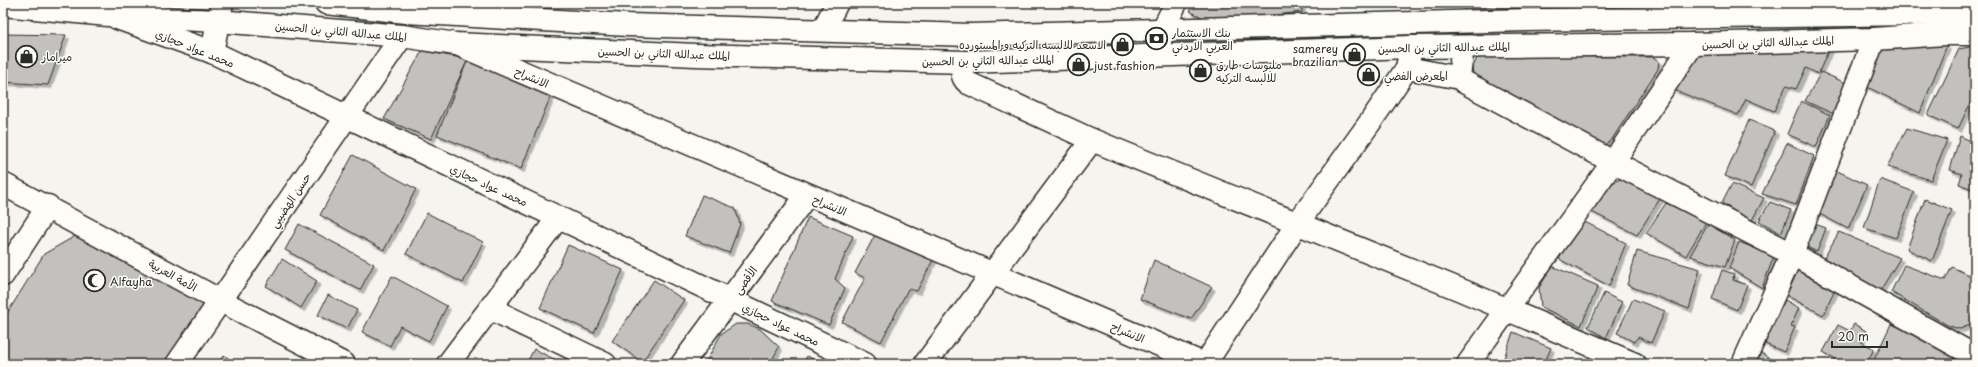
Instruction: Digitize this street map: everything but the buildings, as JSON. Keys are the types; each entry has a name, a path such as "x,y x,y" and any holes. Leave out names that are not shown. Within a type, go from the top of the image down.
{"street":[{"path":"326,3 628,25 971,35 1866,9 1946,8 1975,13"},
{"path":"823,30 837,3"},
{"path":"1157,55 1163,29 1176,3"},
{"name":"الملك عبدالله الثاني بن الحسين","path":"3,5 108,15 220,12 456,44 696,55 966,62 1411,47 1693,44 1874,39 1944,34 1975,34"},
{"path":"212,52 220,12"},
{"name":"محمد عواد حجازي","path":"108,15 212,52 865,364"},
{"name":"حسن الهضيبي","path":"177,364 402,36"},
{"path":"1744,364 1792,254 1874,39"},
{"name":"الانشراح","path":"456,44 1205,364"},
{"path":"1468,364 1613,162 1693,44"},
{"path":"1205,364 1297,224 1407,68 1411,47"},
{"path":"1460,78 1463,47"},
{"path":"966,62 962,72 968,83 1092,140 1635,364"},
{"path":"1407,68 1460,78 1464,82 1613,162 1792,254 1973,356"},
{"path":"925,364 1092,140"},
{"name":"الأمة العربية","path":"3,184 48,206 221,301 344,364"},
{"name":"الأقصى","path":"682,364 807,195"},
{"path":"3,275 48,206"},
{"path":"448,364 558,218"},
{"path":"490,309 605,364"}],"place":[{"name":"بنك الاستثمار العربي الاردني","path":"1156,38"},
{"name":"الاسعد للالبسه التركيه و المستورده","path":"1122,44"},
{"name":"samerey brazilian","path":"1354,54"},
{"name":"ميرامار","path":"26,56"},
{"name":"just fashion","path":"1078,65"},
{"name":"ملبوسات طارق للالبسه التركيه","path":"1201,70"},
{"name":"المعرض الفضي","path":"1368,75"},
{"name":"Alfayha","path":"94,281"}]}
